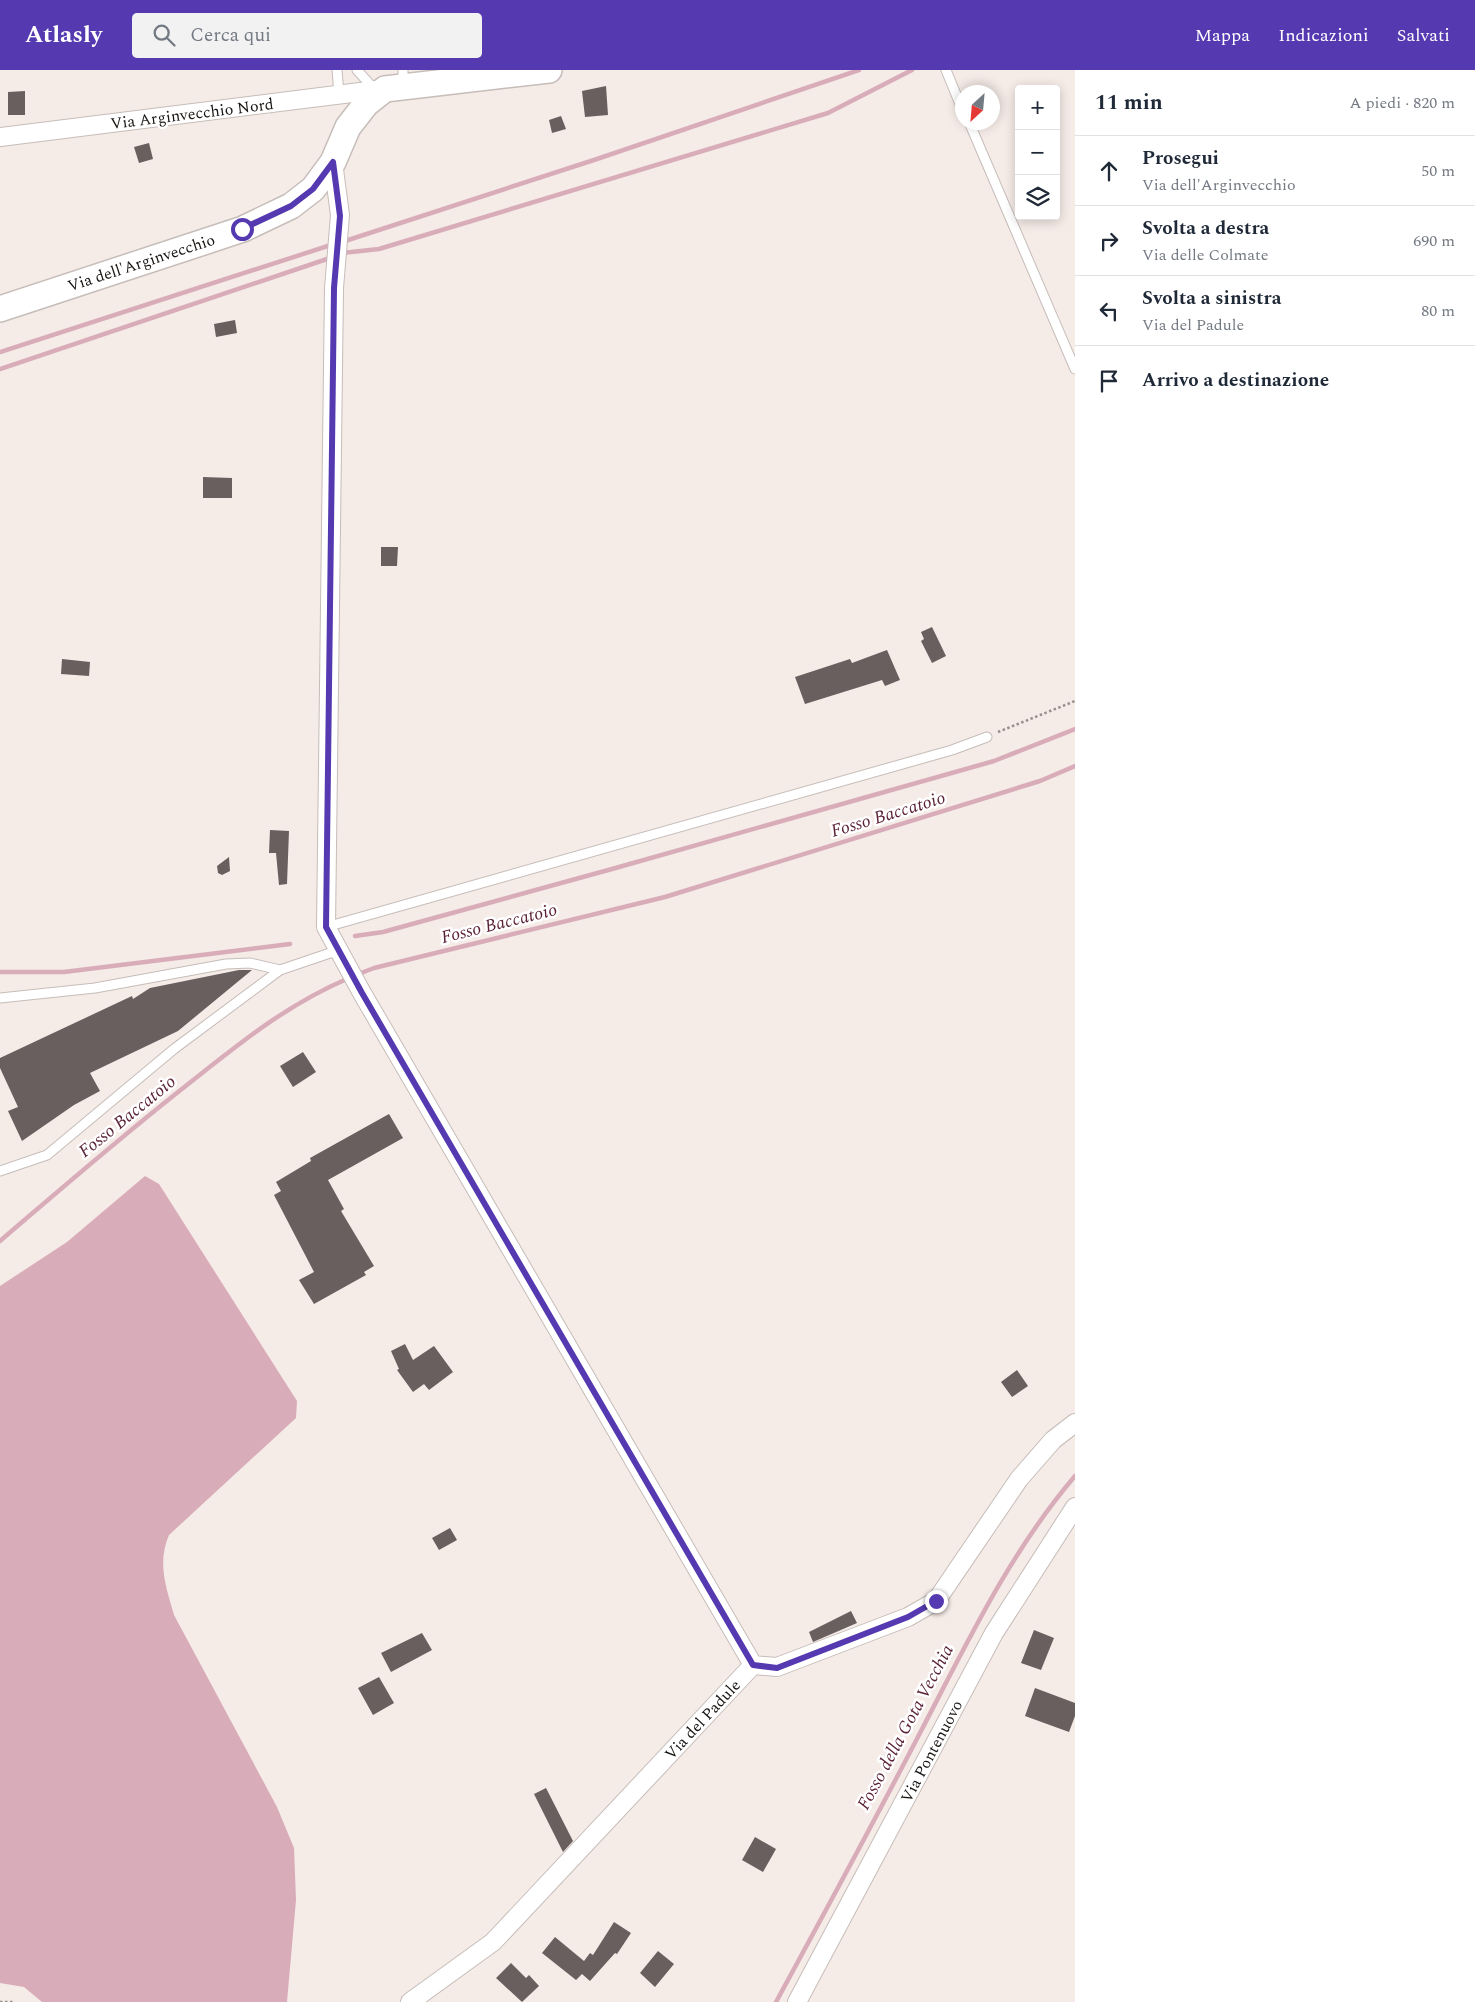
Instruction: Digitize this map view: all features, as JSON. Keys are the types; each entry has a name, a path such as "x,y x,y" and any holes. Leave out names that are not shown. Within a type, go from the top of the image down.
{"main road":[{"path":"391,84 549,70"},
{"name":"Via dell'Arginvecchio","path":"0,309 242,229 298,200 313,189 333,162 348,127 366,104 391,84"}],"street":[{"name":"Via Arginvecchio Nord","path":"0,137 339,94 391,84"},
{"path":"333,162 340,216 334,288 326,927 362,993 753,1665"},
{"name":"Via del Padule","path":"410,2002 493,1942 753,1665 777,1668 908,1617 936,1601 1019,1479 1053,1440 1075,1423"},
{"name":"Via Pontenuovo","path":"798,2002 994,1633 1075,1507"}],"lane":[{"path":"337,70 339,94"},
{"path":"357,70 391,84"},
{"path":"946,70 955,92"},
{"path":"971,130 1075,369"},
{"path":"326,927 952,750 987,736"},
{"path":"0,998 96,988 226,964 250,963 280,970 343,957"},
{"path":"0,1171 46,1156 174,1049 280,970"}],"path":[{"path":"987,736 1075,701"},
{"path":"0,2002 14,2002"}],"shaded area":[{"path":"145,1176 159,1184 297,1401 296,1418 169,1535 165,1545 163,1565 174,1615 277,1807 294,1848 296,1900 287,2002 42,2002 24,1987 0,1983 0,1286 67,1242"}],"building":[{"path":"606,86 608,115 585,117 582,91"},
{"path":"25,91 25,115 8,115 8,92"},
{"path":"561,116 566,129 552,133 549,120"},
{"path":"149,143 153,159 139,163 134,147"},
{"path":"235,320 237,333 216,337 214,324"},
{"path":"203,477 232,478 232,498 203,498"},
{"path":"381,547 398,547 397,566 381,566"},
{"path":"932,627 946,656 932,663 921,641 924,639 921,632"},
{"path":"887,650 900,680 885,686 882,680 805,704 795,677 850,659 852,663"},
{"path":"62,659 90,662 89,676 61,674"},
{"path":"270,830 289,831 287,884 279,885 276,853 269,853"},
{"path":"229,857 230,871 222,875 218,873 217,866"},
{"path":"239,970 252,970 178,1031 90,1073 100,1091 74,1105 22,1141 8,1111 18,1107 0,1068 0,1058 132,996 133,999 150,988"},
{"path":"303,1052 316,1072 293,1087 280,1066"},
{"path":"389,1114 403,1138 328,1180 344,1209 341,1211 374,1266 364,1272 366,1275 314,1304 299,1280 314,1272 274,1195 281,1191 276,1182 311,1161 310,1158"},
{"path":"405,1344 413,1360 434,1346 453,1372 429,1390 424,1384 413,1392 397,1370 399,1369 391,1351"},
{"path":"1017,1370 1028,1386 1012,1397 1001,1382"},
{"path":"450,1528 457,1540 439,1550 432,1538"},
{"path":"851,1611 857,1623 813,1642 809,1632"},
{"path":"1034,1630 1054,1638 1041,1670 1021,1663"},
{"path":"422,1633 432,1650 391,1672 381,1653"},
{"path":"379,1677 394,1703 373,1715 358,1688"},
{"path":"1035,1688 1075,1703 1075,1716 1069,1732 1025,1716"},
{"path":"546,1788 573,1841 563,1852 534,1794"},
{"path":"755,1837 776,1849 763,1872 742,1860"},
{"path":"614,1922 631,1933 617,1954 615,1953 590,1981 582,1974 576,1980 542,1953 555,1937 584,1961 590,1953 593,1955"},
{"path":"658,1951 674,1964 655,1987 640,1973"},
{"path":"511,1963 526,1978 529,1975 539,1986 522,2002 496,1978"}],"waterway":[{"path":"342,242 594,160 859,70"},
{"path":"342,253 379,249 828,113 912,70"},
{"path":"0,352 334,244"},
{"path":"0,369 333,257"},
{"path":"355,936 383,932 994,761 1075,729"},
{"name":"Fosso Baccatoio","path":"356,975 374,968 665,897 1040,781 1075,766"},
{"path":"0,972 64,972 290,944"},
{"name":"Fosso Baccatoio","path":"0,1241 140,1123 245,1040 305,1000 349,978"},
{"name":"Fosso della Gota Vecchia","path":"776,2002 991,1599 1030,1536 1075,1476"}],"route":[{"path":"242,229 291,206 313,189 333,162 340,216 334,288 326,927 362,993 753,1665 777,1668 908,1617 936,1601"}]}
